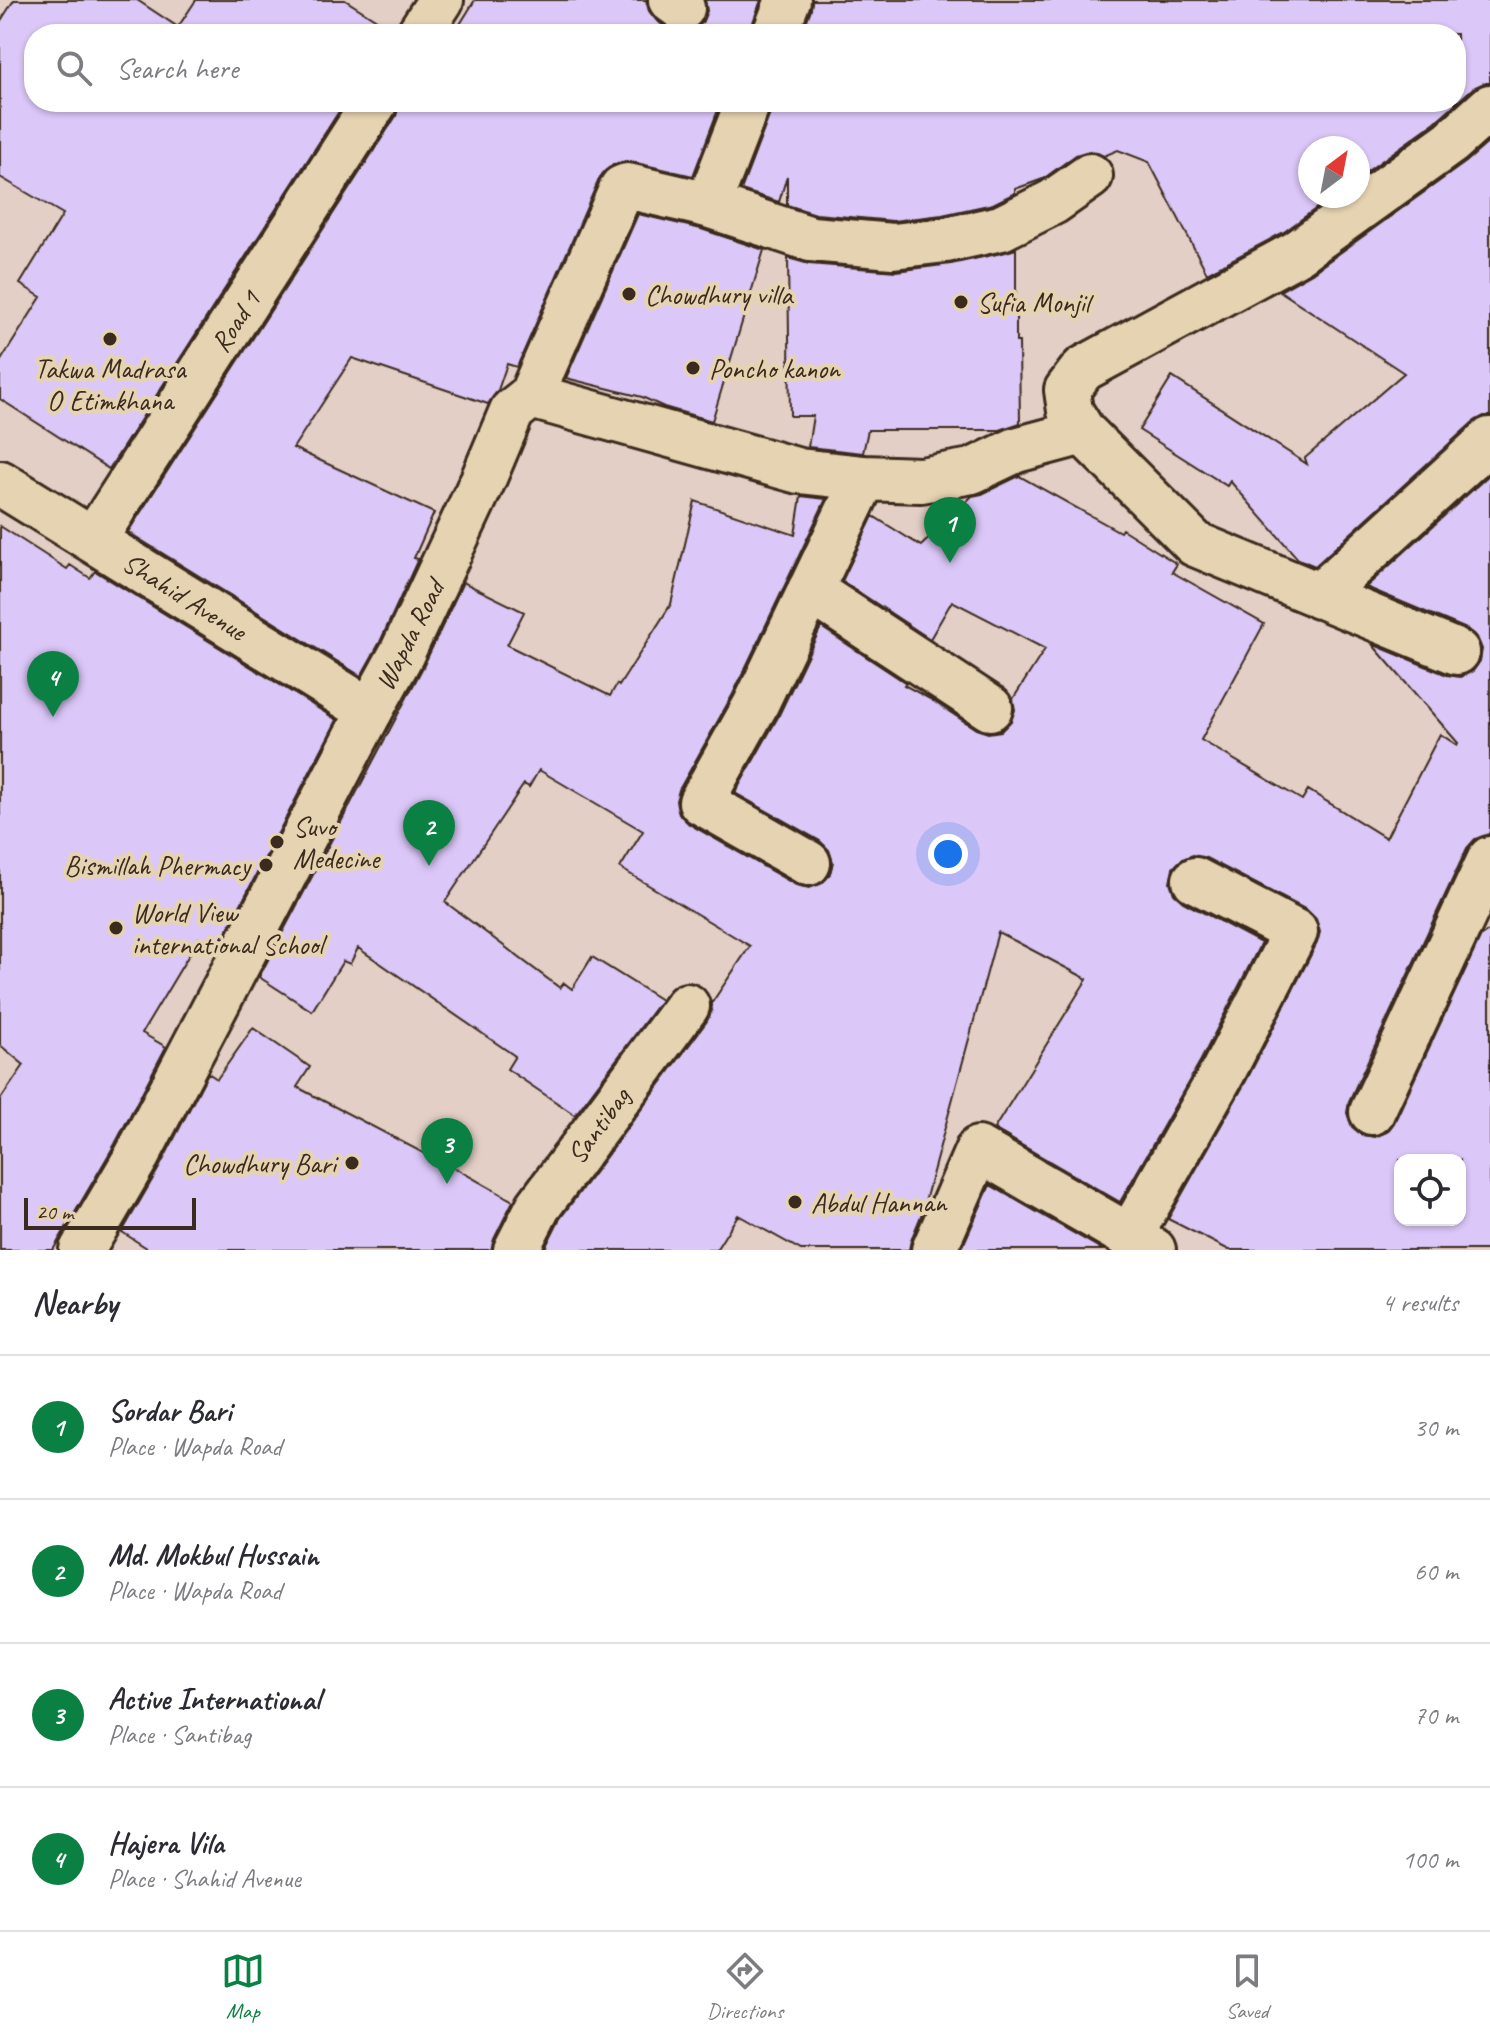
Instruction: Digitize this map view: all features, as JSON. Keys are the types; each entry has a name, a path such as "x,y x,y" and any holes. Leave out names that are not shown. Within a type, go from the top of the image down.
{"street":[{"path":"425,24 441,0"},
{"path":"779,24 788,0"},
{"path":"1457,652 1195,544 1083,432 1070,411 1067,390 1083,369 1297,253 1451,142 1490,107"},
{"name":"Road 1","path":"94,539 369,112"},
{"path":"744,112 708,205 811,239 893,246 946,240 1001,228 1053,202 1090,176"},
{"name":"Wapda Road","path":"82,1250 137,1156 402,653 512,411 531,396 622,188 627,186 708,205"},
{"path":"531,396 799,471 864,478 921,480 972,471 1016,450 1083,432"},
{"path":"1319,596 1490,440"},
{"path":"808,863 701,802 755,706 864,478"},
{"name":"Shahid Avenue","path":"0,483 370,711"},
{"path":"810,590 990,708"},
{"path":"1372,1112 1490,859"},
{"path":"934,1250 978,1149 1142,1243 1223,1072 1295,932 1195,880"},
{"name":"Santibag","path":"516,1250 538,1207 687,1006"}],"building":[{"path":"14,0 137,0 173,24 24,24 24,112 339,112 109,469 0,399 0,362 41,297 20,284 63,214 0,177 0,22"},
{"path":"196,0 345,0 383,24 180,24"},
{"path":"475,0 646,0 649,11 661,24 460,24"},
{"path":"705,0 761,0 752,24 701,24 707,11"},
{"path":"812,0 1490,0 1490,83 1473,88 1466,94 1466,24 806,24"},
{"path":"397,112 717,112 693,176 632,162 613,165 600,177 517,367 507,364 498,390 488,404 352,358 293,448 434,513 414,558 418,559 361,676 128,532"},
{"path":"771,112 1446,112 1370,169 1370,136 1298,136 1298,208 1317,208 1284,232 1207,273 1149,162 1118,150 1104,156 1089,151 1076,155 1043,179 1015,189 1015,193 993,204 942,215 893,221 816,214 787,205 787,176 779,202 741,190"},
{"path":"1490,141 1490,416 1473,422 1315,566 1298,559 1230,481 1227,486 1139,430 1172,377 1307,464 1305,458 1404,373 1280,291 1312,273 1466,162"},
{"path":"638,214 701,229 764,250 712,421 642,397 566,378"},
{"path":"1016,249 1020,423 1000,430 868,430 863,453 808,447 813,416 790,416 788,258 809,264 896,271 951,264"},
{"path":"1490,474 1490,831 1475,839 1467,848 1349,1101 1347,1113 1352,1127 1362,1135 1375,1137 1387,1132 1394,1123 1481,936 1490,930 1490,1250 1229,1250 1168,1219 1245,1083 1320,932 1316,919 1307,910 1206,858 1193,855 1182,859 1173,868 1170,882 1174,894 1183,902 1261,943 1201,1060 1120,1202 994,1129 1087,979 998,932 909,1250 801,1250 738,1215 716,1250 544,1250 559,1220 707,1021 711,1004 750,946 620,868 643,831 539,770 529,787 524,784 445,902 560,988 564,983 572,989 592,957 661,1000 575,1115 507,1069 515,1056 358,948 350,964 343,961 312,1011 259,977 424,665 463,582 524,612 507,645 610,696 671,604 695,501 795,535 801,496 826,499 733,694 679,790 676,801 679,814 689,824 796,885 809,888 821,884 829,876 833,862 829,850 820,841 735,793 778,717 821,627 906,683 904,685 976,729 988,733 1001,731 1011,721 1015,710 1013,699 1045,649 952,601 930,639 842,581 873,516 921,546 972,496 1019,476 1120,532 1122,529 1177,564 1172,572 1264,624 1201,740 1302,800 1308,790 1386,838 1440,734 1458,743 1372,644 1447,675 1460,677 1473,671 1480,661 1482,649 1477,637 1467,629 1366,587"},
{"path":"0,526 67,569 70,565 90,578 95,571 337,720 217,950 199,938 142,1033 166,1047 115,1144 53,1250 0,1250 0,1100 24,1065 0,1045"},
{"path":"253,1028 310,1067 297,1087 428,1153 513,1201 491,1250 150,1250 122,1232 208,1073 217,1079"},
{"path":"990,1185 1103,1250 961,1250"}],"place":[{"name":"Chowdhury villa","path":"629,294"},
{"name":"Sufia Monjil","path":"961,302"},
{"name":"Takwa Madrasa O Etimkhana","path":"110,339"},
{"name":"Poncho kanon","path":"693,368"},
{"name":"Sordar Bari","path":"950,563"},
{"name":"Hajera Vila","path":"53,717"},
{"name":"Suvo Medecine","path":"277,842"},
{"name":"Bismillah Phermacy","path":"266,865"},
{"name":"Md. Mokbul Hussain","path":"429,866"},
{"name":"World View international School","path":"116,928"},
{"name":"Chowdhury Bari","path":"352,1163"},
{"name":"Active International","path":"447,1184"},
{"name":"Abdul Hannan","path":"795,1202"}]}
